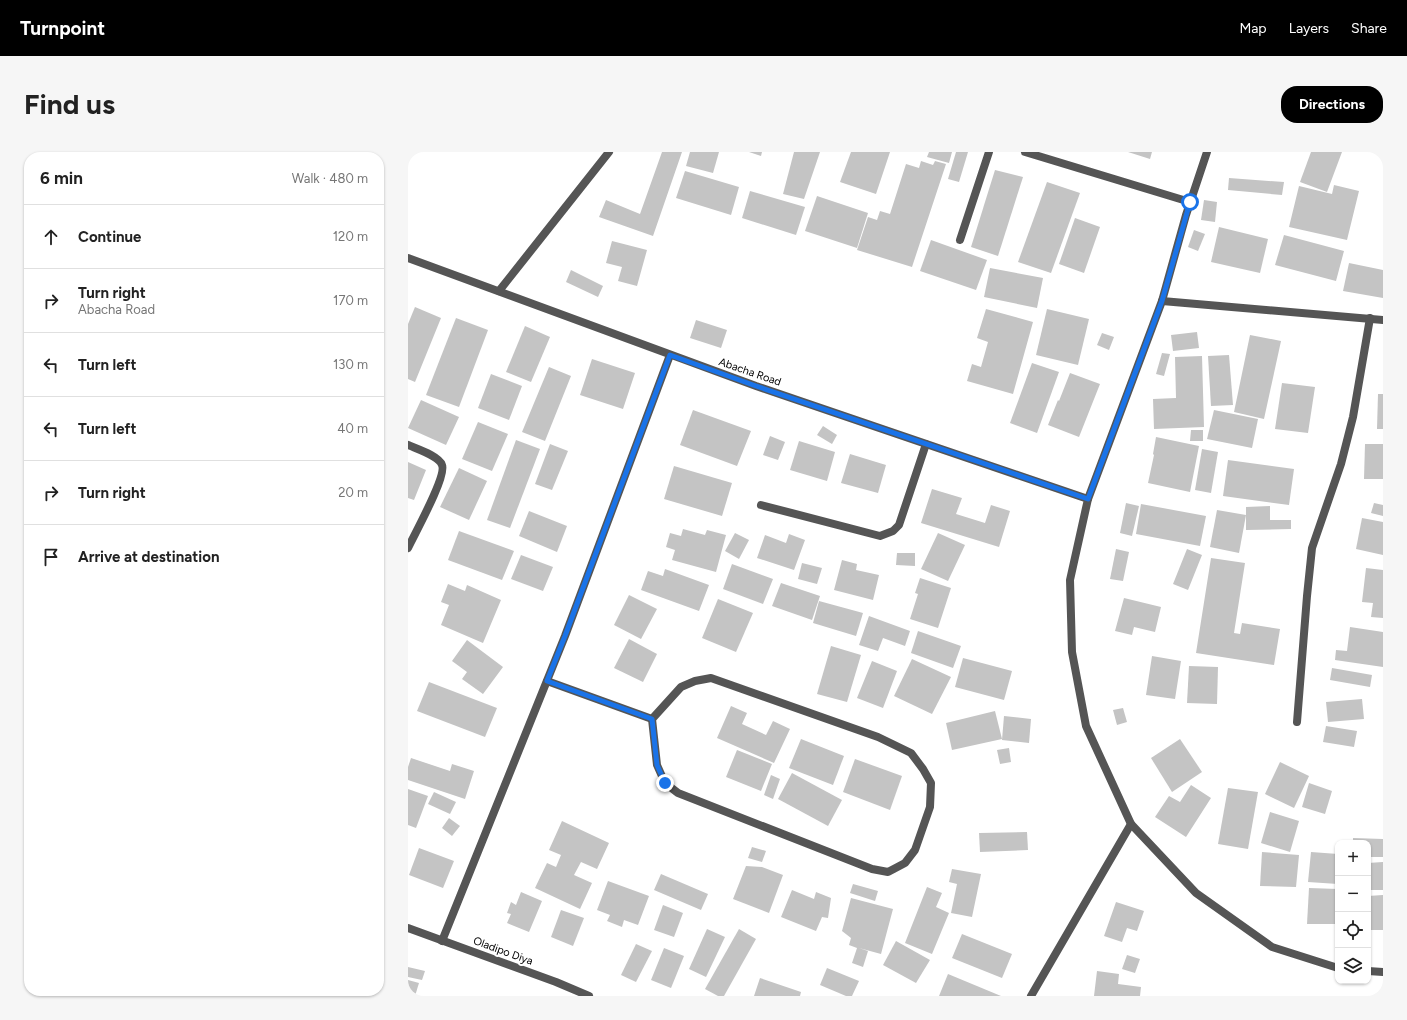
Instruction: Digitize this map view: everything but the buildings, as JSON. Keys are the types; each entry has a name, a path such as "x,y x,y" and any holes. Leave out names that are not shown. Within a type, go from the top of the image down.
{"street":[{"path":"499,291 609,152"},
{"path":"960,240 989,152"},
{"path":"1025,152 1190,202"},
{"path":"1206,152 1162,301 1088,499 1070,580 1072,652 1086,726 1131,824 1196,893 1272,947 1335,967"},
{"name":"Abacha Road","path":"408,258 670,355 1088,499"},
{"path":"1162,301 1383,320"},
{"path":"1297,722 1312,548 1341,464 1353,417 1370,318"},
{"path":"442,941 565,636 670,355"},
{"path":"761,505 880,536 893,531 899,525 926,444"},
{"path":"408,445 436,458 442,464 443,468 439,484 408,548"},
{"path":"711,678 878,737 911,753 924,769 931,783 930,807 915,850 905,863 888,872 872,869 678,793 665,783 657,765 652,719 681,688 695,681 711,678"},
{"path":"547,681 652,719"},
{"path":"1031,996 1131,824"},
{"name":"Oladipo Diya","path":"408,928 589,996"},
{"path":"1371,971 1383,972"}],"route":[{"path":"665,783 657,765 652,719 547,681 670,355 756,386 1088,499 1162,301 1190,202"}]}
